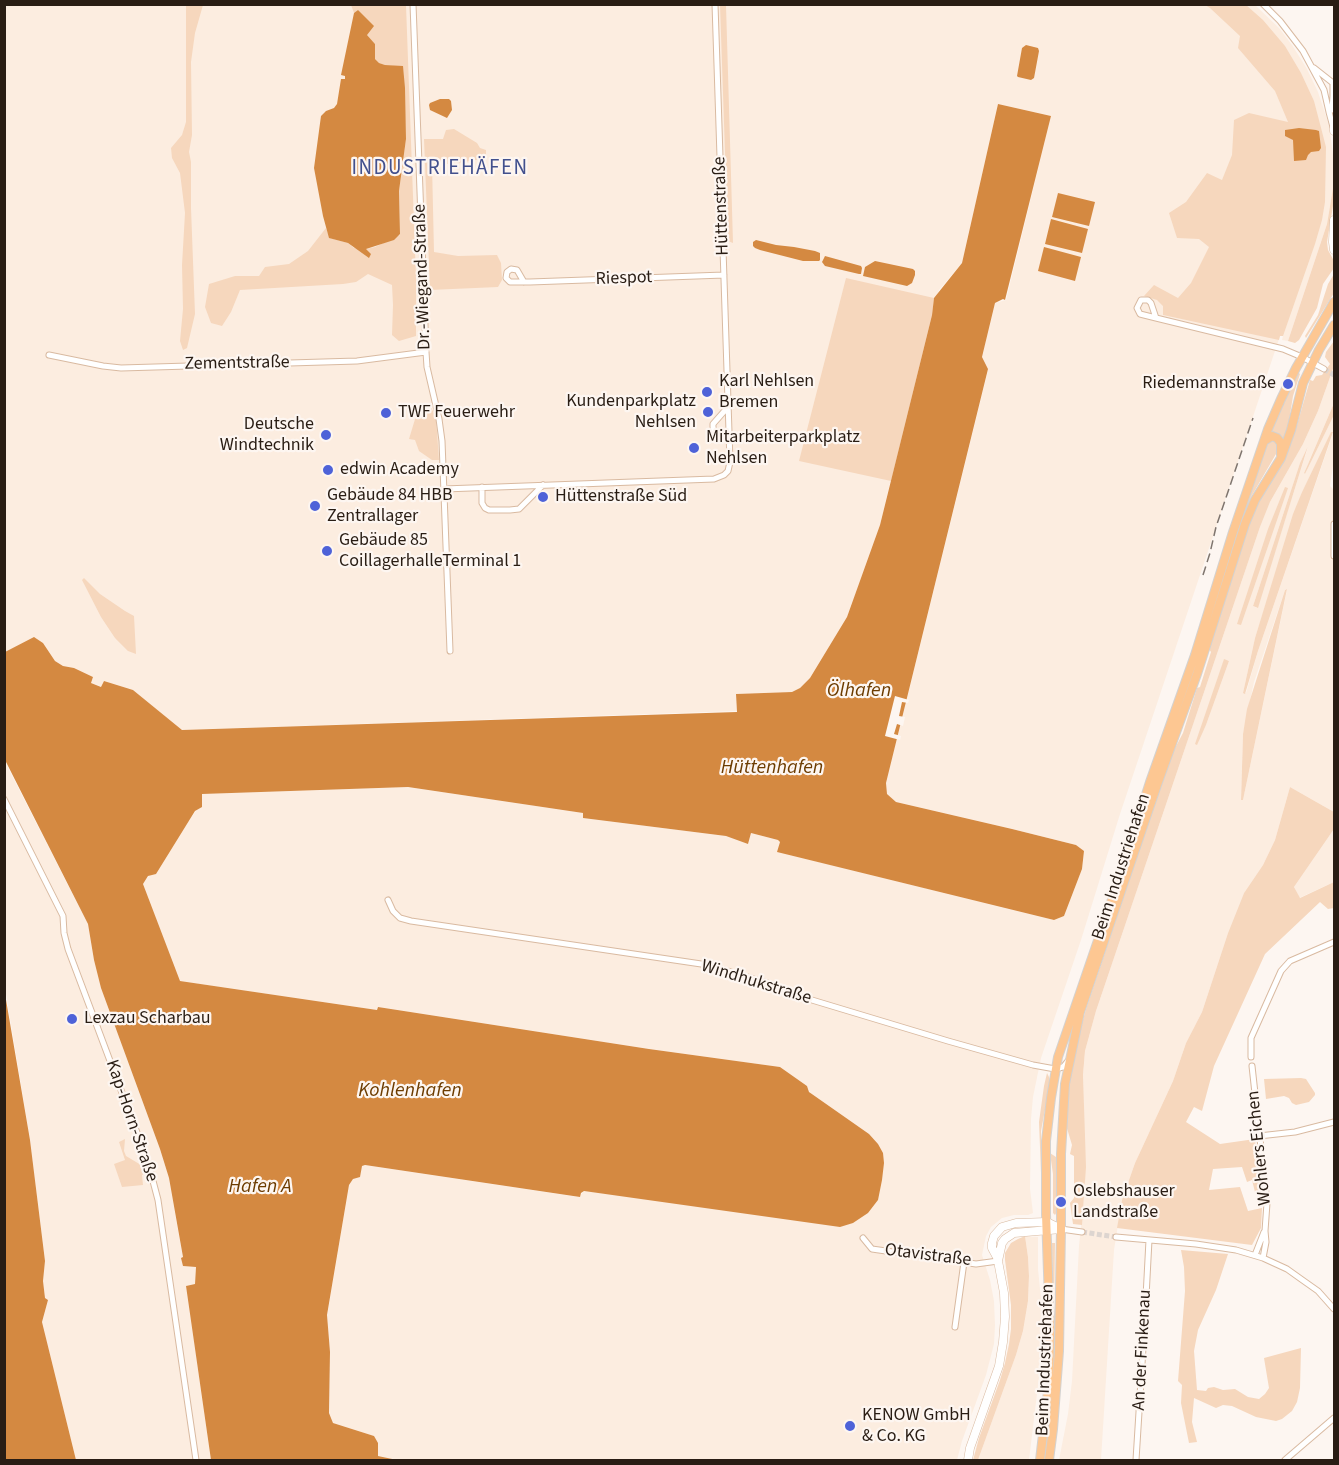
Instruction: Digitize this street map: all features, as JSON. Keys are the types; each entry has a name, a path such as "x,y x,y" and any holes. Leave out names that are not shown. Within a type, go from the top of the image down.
{"main road":[{"name":"Beim Industriehafen","path":"1040,1461 1049,1382 1050,1331 1046,1142 1055,1069 1065,1032 1117,885 1264,441 1281,399 1302,357 1335,302"},
{"name":"Beim Industriehafen","path":"1049,1461 1058,1387 1061,1154 1065,1084 1080,1012 1197,674 1245,525 1255,500 1281,458 1303,383 1335,325"},
{"path":"1264,441 1272,436 1279,439 1281,458"},
{"path":"1046,1142 1054,1151 1061,1154"}],"street":[{"name":"Dr.-Wiegand-Straße","path":"413,4 426,352 442,441 450,651"},
{"name":"Hüttenstraße","path":"444,489 714,479 724,476 728,471 730,462 715,4"},
{"path":"1263,4 1292,35 1312,67 1324,90 1334,128"},
{"path":"1312,67 1333,83 1331,106 1334,128"},
{"path":"1335,220 1333,242 1335,250"},
{"name":"Riespot","path":"524,282 724,275"},
{"path":"1156,318 1283,349 1324,369"},
{"name":"Zementstraße","path":"49,355 121,368 357,361 426,352"},
{"path":"728,407 713,426 714,432 729,432"},
{"path":"482,487 482,503 489,510 519,509 543,485"},
{"path":"1335,524 1335,556"},
{"name":"Kap-Horn-Straße","path":"4,800 63,916 68,949 148,1162 158,1200 196,1461"},
{"name":"Windhukstraße","path":"388,900 393,911 400,918 411,921 708,965 771,984 826,1005 1033,1065 1055,1069"},
{"path":"1251,1057 1251,1038 1281,971 1290,961 1335,942"},
{"path":"1055,1069 1063,1067 1069,1059"},
{"name":"Wohlers Eichen","path":"1252,1065 1267,1203 1266,1242 1263,1258"},
{"path":"1055,1069 1065,1084"},
{"path":"1259,1136 1295,1132 1335,1122"},
{"path":"968,1461 970,1448 999,1366 1003,1342 1004,1293 998,1261 1002,1243 1010,1235 1047,1226 1082,1232"},
{"name":"Wohlers Eichen","path":"1255,1255 1265,1231"},
{"path":"1116,1237 1196,1244 1255,1255 1287,1269 1318,1291 1335,1309"},
{"name":"Otavistraße","path":"863,1238 872,1249 976,1264 998,1261"},
{"name":"An der Finkenau","path":"1137,1461 1149,1240"},
{"path":"955,1327 964,1262"},
{"path":"1285,1461 1335,1418"}],"shaded area":[{"path":"5,5 1255,5 1279,28 1292,45 1318,92 1329,125 1334,182 1327,224 1288,341 1282,340 1283,336 1280,336 1041,1058 1031,1119 1030,1189 1033,1213 1002,1218 991,1227 986,1236 982,1255 994,1301 994,1344 957,1460 397,1460 378,1456 374,1436 333,1423 329,1413 330,1352 327,1316 349,1185 362,1166 579,1197 584,1191 853,1223 868,1213 878,1200 807,1086 780,1067 378,1007 377,1010 179,981 143,884 198,808 201,794 408,787 583,813 583,818 726,836 748,844 751,833 778,840 780,842 778,852 1054,920 1064,916 1082,869 1084,852 1076,845 896,802 887,794 886,783 988,370 982,357 995,303 1006,300 1051,116 998,104 962,263 939,290 923,346 880,525 847,617 810,678 800,688 792,692 736,694 737,711 181,730 133,690 104,681 102,687 91,683 93,677 55,661 43,643 35,638 5,652"},
{"path":"186,5 203,5 195,33 191,62 192,135 189,152 195,314 187,348 183,350 180,341 185,213 180,173 172,158 171,148 182,135 186,122"},
{"path":"351,5 406,5 416,336 399,341 392,335 392,285 368,274 356,282 343,284 240,290 222,326 211,323 205,307 209,284 235,276 259,276 265,267 289,264 308,251 326,228 330,238 348,243 354,248 375,247 400,235 399,191 406,139 403,67 385,65 375,59 375,44 367,35 358,10 354,13"},
{"path":"720,5 726,5 733,243 728,241"},
{"path":"1205,5 1246,5 1263,20 1285,46 1301,73 1314,101 1326,147 1325,202 1322,220 1283,336 1280,336 1279,340 1163,315 1163,306 1157,300 1144,296 1154,285 1178,298 1191,283 1209,247 1199,239 1177,238 1169,213 1186,202 1207,173 1222,180 1232,155 1234,120 1249,113 1288,122 1275,91 1238,48 1240,36"},
{"path":"454,129 486,150 486,158 454,164 432,164 434,252 458,256 497,255 501,263 502,280 498,287 430,290 424,139 443,139 446,130"},
{"path":"1334,182 1327,242 1328,250 1334,261 1334,268 1323,284 1317,308 1295,343 1288,341 1327,224"},
{"path":"1334,274 1334,293 1306,338 1305,336 1318,315 1328,284"},
{"path":"846,278 934,298 932,315 891,481 799,461"},
{"path":"1334,341 1334,366 1303,444 1270,502 1260,527 1096,1011 1085,1051 1083,1075 1086,1167 1082,1225 1073,1224 1070,1203 1074,1198 1074,1156 1070,1154 1072,1145 1066,1125 1070,1076 1086,1009 1173,750 1183,733 1197,688 1200,687 1211,652 1209,649 1254,509 1281,465 1297,425 1310,380 1313,381 1316,376 1322,375 1330,364 1325,357"},
{"path":"1334,366 1334,403 1304,473 1334,415 1334,459 1330,486 1334,490 1334,812 1290,787 1275,840 1263,865 1244,893 1202,1012 1186,1043 1173,1081 1135,1163 1122,1200 1114,1250 1101,1460 1059,1460 1072,1381 1079,1246 1085,1188 1083,1075 1085,1051 1096,1011 1260,527 1270,502 1303,444","holes":["1332,432 1246,693 1243,693 1255,638 1302,492","1308,446 1257,608 1253,606 1300,463","1285,590 1287,590 1243,800 1241,799 1243,734 1254,682","1224,660 1229,661 1206,725 1196,744"]},
{"path":"1298,372 1300,374 1284,442 1278,434 1271,432"},
{"path":"425,403 430,405 436,418 439,460 432,460 419,451 415,440 409,439 419,406"},
{"path":"1334,403 1334,415 1305,474 1304,473"},
{"path":"1333,432 1245,694 1243,693 1255,638 1293,514"},
{"path":"1272,440 1277,446 1276,454 1251,497 1203,646 1179,711 1265,448"},
{"path":"1308,446 1258,608 1253,606 1300,463"},
{"path":"1285,487 1288,488 1241,625 1237,624 1268,529"},
{"path":"84,578 100,594 134,616 136,654 128,651 115,638 101,617 82,580"},
{"path":"1287,589 1243,800 1241,800 1243,734 1247,709"},
{"path":"1224,659 1229,661 1197,745 1195,744"},
{"path":"4,760 88,924 101,988 169,1178 183,1266 196,1267 195,1284 186,1286 211,1460 76,1460 42,1322 48,1300 45,1298 43,1281 45,1261 30,1140 5,988"},
{"path":"1290,787 1334,812 1334,829 1294,887 1300,898 1334,882 1334,908 1328,909 1320,902 1265,954 1214,1066 1202,1111 1194,1107 1186,1122 1220,1144 1255,1139 1261,1192 1255,1192 1252,1180 1247,1182 1242,1167 1213,1169 1209,1190 1240,1187 1248,1211 1262,1208 1261,1228 1252,1245 1117,1228 1122,1200 1135,1163 1173,1081 1186,1043 1202,1012 1244,893 1263,865 1275,840"},
{"path":"1334,829 1334,882 1299,898 1294,887"},
{"path":"1047,1073 1050,1083 1041,1131 1041,1173 1039,1122"},
{"path":"1264,1079 1306,1079 1315,1093 1309,1102 1296,1105 1284,1096 1266,1099"},
{"path":"125,1139 126,1156 146,1168 148,1172 142,1175 143,1185 122,1187 114,1164 125,1160 119,1142"},
{"path":"1050,1153 1059,1159 1058,1210 1055,1215 1053,1213 1053,1174"},
{"path":"1025,1236 1038,1237 1041,1299 1040,1369 1029,1460 978,1460 1023,1331 1029,1276"},
{"path":"1025,1236 1029,1276 1023,1331 978,1460 973,1460 1000,1380 1009,1344 1011,1305 1005,1253 1011,1243"},
{"path":"1052,1243 1055,1243 1054,1311 1057,1326 1055,1382 1046,1460 1043,1460 1053,1320"},
{"path":"1181,1250 1228,1254 1216,1290 1198,1330 1194,1351 1197,1390 1206,1391 1214,1387 1223,1390 1235,1389 1248,1397 1259,1399 1269,1388 1264,1358 1301,1348 1300,1388 1297,1402 1292,1411 1282,1419 1276,1421 1256,1417 1232,1406 1223,1405 1216,1408 1194,1398 1192,1422 1197,1442 1189,1443 1181,1403 1182,1385 1178,1381 1185,1291"}],"water":[{"path":"358,10 374,26 367,35 375,44 375,59 385,65 403,66 405,88 406,139 399,191 400,234 394,240 366,249 371,254 369,258 348,243 329,238 314,168 321,116 337,104 341,79 345,79 345,76 341,75 354,13"},
{"path":"1026,45 1038,48 1039,51 1034,78 1031,80 1017,76 1022,48"},
{"path":"440,99 451,101 452,110 447,118 430,110 430,103"},
{"path":"998,104 1051,116 1005,300 995,303 982,357 988,369 886,783 887,794 896,802 1076,845 1084,851 1082,869 1064,916 1054,920 777,852 780,842 778,840 751,833 748,844 726,836 583,818 583,813 408,787 202,794 202,807 195,811 156,874 148,876 143,884 180,981 377,1010 378,1007 780,1067 807,1086 809,1092 869,1134 883,1153 884,1163 878,1200 868,1213 853,1223 840,1227 584,1191 580,1197 362,1166 360,1177 353,1179 349,1185 327,1315 330,1352 329,1413 333,1423 374,1436 378,1443 378,1456 397,1460 211,1460 186,1286 195,1284 196,1267 183,1266 169,1178 101,988 88,924 5,760 5,652 34,637 43,643 55,661 93,677 91,683 101,687 104,681 133,690 182,730 737,712 736,694 792,692 800,688 810,678 847,617 880,525 932,315 934,298 962,263"},
{"path":"1299,128 1319,131 1321,148 1319,151 1311,152 1306,160 1294,161 1293,140 1285,136 1285,130"},
{"path":"1058,193 1095,202 1089,226 1052,217"},
{"path":"1051,219 1088,229 1082,253 1045,244"},
{"path":"756,240 815,251 820,253 820,260 803,261 760,250 753,246"},
{"path":"1044,247 1081,257 1075,281 1038,271"},
{"path":"825,256 861,266 861,274 825,266 822,262"},
{"path":"875,261 913,269 915,275 912,283 907,286 863,276 865,267"},
{"path":"4,988 30,1140 45,1261 43,1281 45,1298 48,1300 42,1322 76,1460 5,1460"}],"pier":[{"path":"895,696 909,700 908,703 902,702 899,716 905,717 903,726 897,724 894,734 901,736 900,740 885,736"}],"tunnel":[{"path":"1324,369 1334,375"},
{"path":"1082,1232 1116,1237"}],"railway":[{"path":"1203,575 1216,527 1253,418"}],"place":[{"name":"Riedemannstraße","path":"1288,384"},
{"name":"Karl Nehlsen Bremen","path":"707,392"},
{"name":"Kundenparkplatz Nehlsen","path":"708,412"},
{"name":"TWF Feuerwehr","path":"386,413"},
{"name":"Deutsche Windtechnik","path":"326,435"},
{"name":"Mitarbeiterparkplatz Nehlsen","path":"694,448"},
{"name":"edwin Academy","path":"328,470"},
{"name":"Hüttenstraße Süd","path":"543,497"},
{"name":"Gebäude 84 HBB Zentrallager","path":"315,506"},
{"name":"Gebäude 85 CoillagerhalleTerminal 1","path":"327,551"},
{"name":"Lexzau Scharbau","path":"72,1019"},
{"name":"Oslebshauser Landstraße","path":"1061,1202"},
{"name":"KENOW GmbH & Co. KG","path":"850,1426"}],"district":[{"name":"INDUSTRIEHÄFEN","path":"440,169"}],"water label":[{"name":"Ölhafen","path":"859,692"},
{"name":"Hüttenhafen","path":"772,769"},
{"name":"Kohlenhafen","path":"410,1092"},
{"name":"Hafen A","path":"260,1188"}]}
